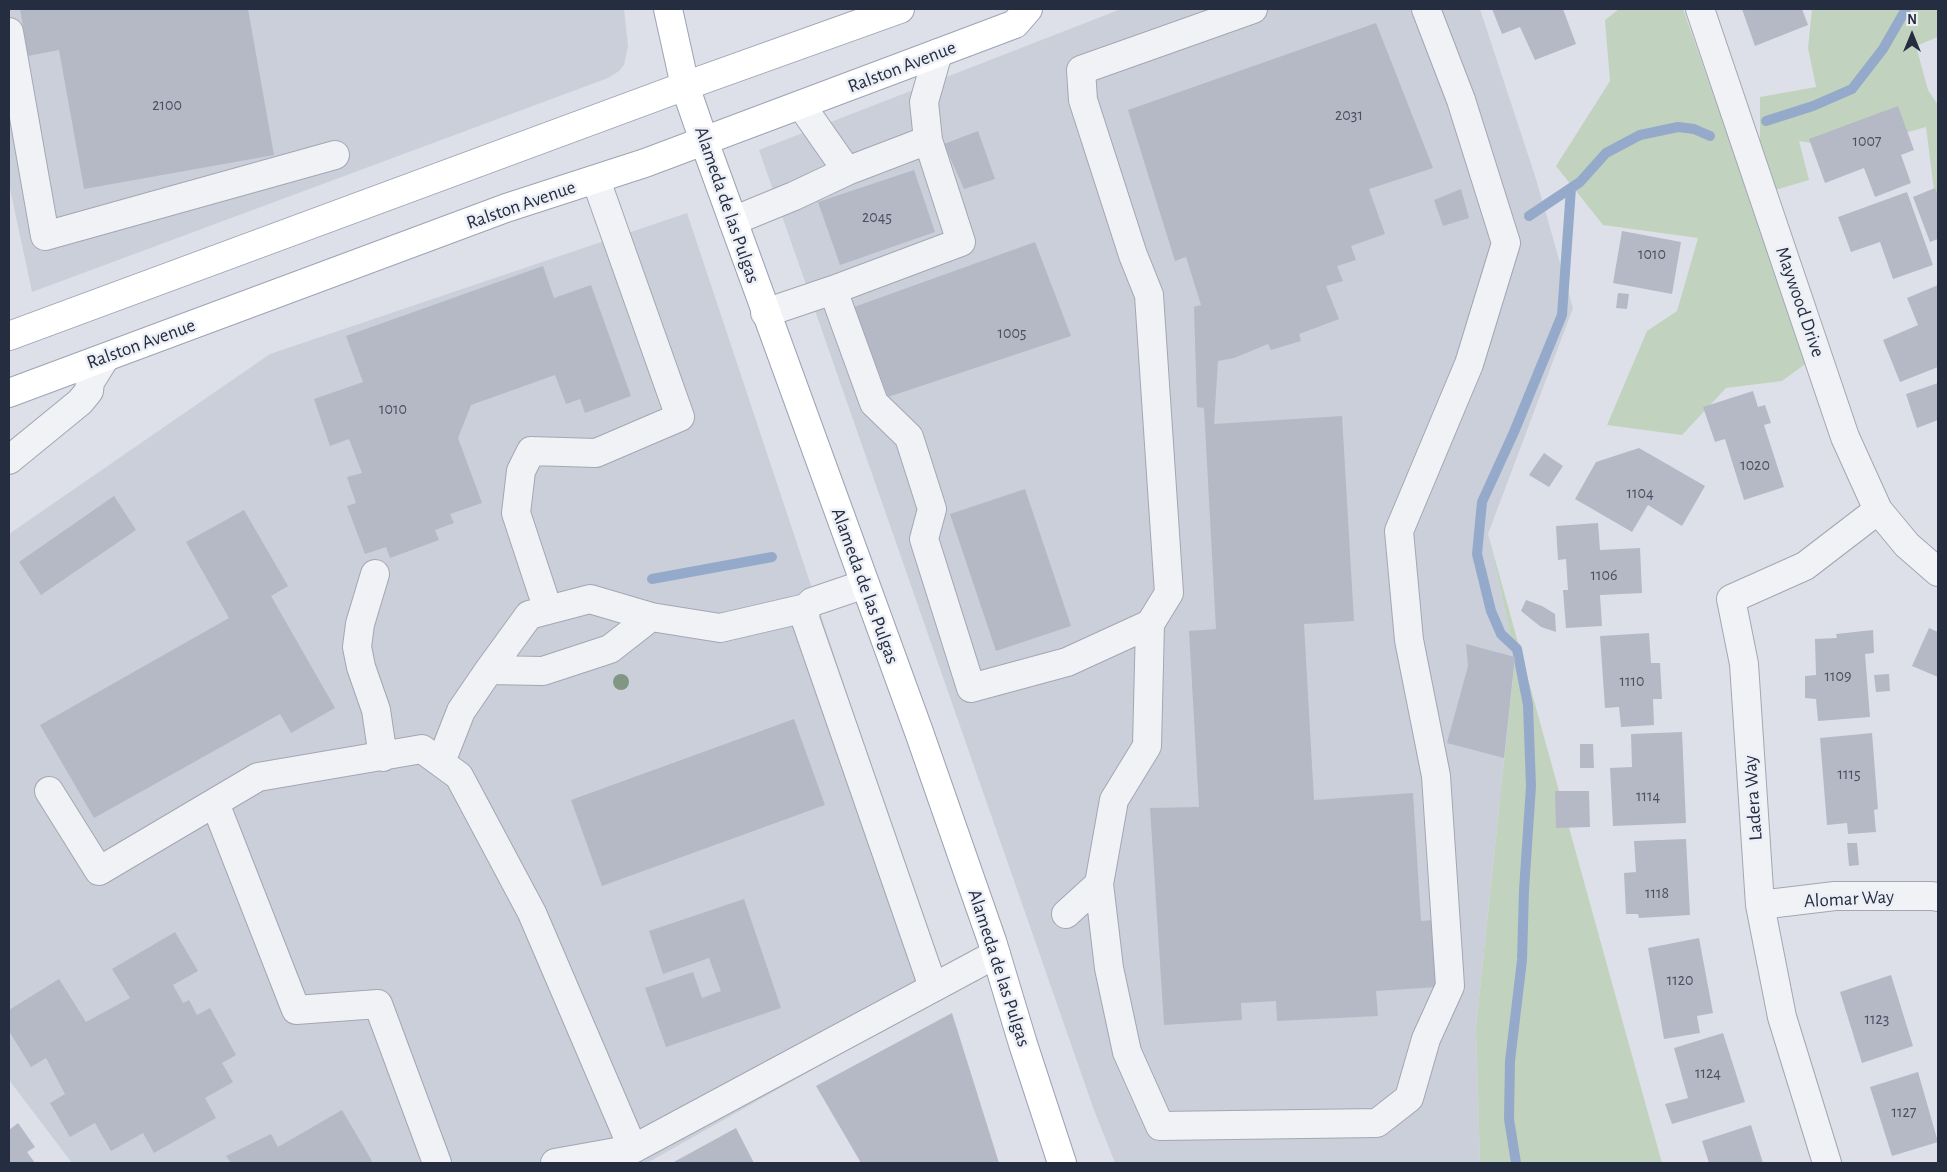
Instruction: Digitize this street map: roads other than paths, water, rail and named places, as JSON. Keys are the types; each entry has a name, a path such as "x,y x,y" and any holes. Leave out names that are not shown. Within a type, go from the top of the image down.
{"main road":[{"name":"Alameda de las Pulgas","path":"668,9 685,86 765,313 919,732 996,954 1062,1163"},
{"path":"9,336 685,86 900,9"},
{"name":"Ralston Avenue","path":"9,393 506,208 596,180 938,54 1015,24 1028,9"}],"street":[{"path":"1253,9 1081,70 1083,100 1133,255 1149,295 1169,593 1150,624 1147,746 1114,800 1099,884 1109,968 1127,1052 1160,1126 1378,1123 1409,1098 1426,1039 1450,986 1436,776 1409,640 1399,531 1469,364 1506,243 1461,100 1426,9"},
{"name":"Maywood Drive","path":"1700,9 1846,436 1878,510 1907,545 1938,572"},
{"path":"9,32 45,236 336,155"},
{"path":"765,313 834,290 961,242 928,140 924,102 938,54"},
{"path":"801,105 846,170"},
{"path":"733,221 794,196 846,170 928,140"},
{"path":"548,610 516,513 521,471 531,451 596,453 680,418 596,180"},
{"path":"834,290 874,403 909,436 932,509 924,539 971,688 1067,662 1150,624"},
{"path":"9,460 80,402 89,392 90,382 106,358"},
{"name":"Ladera Way","path":"1827,1163 1782,1017 1760,905 1744,664 1731,599 1805,566 1878,510"},
{"path":"375,574 360,624 357,647 361,667 376,710 383,756"},
{"path":"441,762 461,711 529,614 590,599 651,617 720,628 806,608 812,602 865,584"},
{"path":"806,608 805,618 933,988"},
{"path":"489,670 543,671 610,649 651,617"},
{"path":"48,792 99,872 258,777 422,748 459,776 532,913 633,1148"},
{"path":"215,803 296,1010 378,1004 437,1163"},
{"path":"1066,914 1099,884"},
{"name":"Alomar Way","path":"1760,905 1835,896 1938,897"},
{"path":"555,1163 633,1148 996,954"}],"waterway":[{"path":"1766,121 1813,106 1852,89 1883,49 1906,9"},
{"path":"1529,216 1580,182 1606,153 1640,135 1678,127 1694,129 1710,136"},
{"path":"1516,1163 1509,1119 1510,1061 1522,960 1524,890 1531,786 1528,705 1517,649 1501,634 1491,611 1477,554 1482,502 1514,432 1562,315 1571,188"},
{"path":"652,579 772,557"}]}
